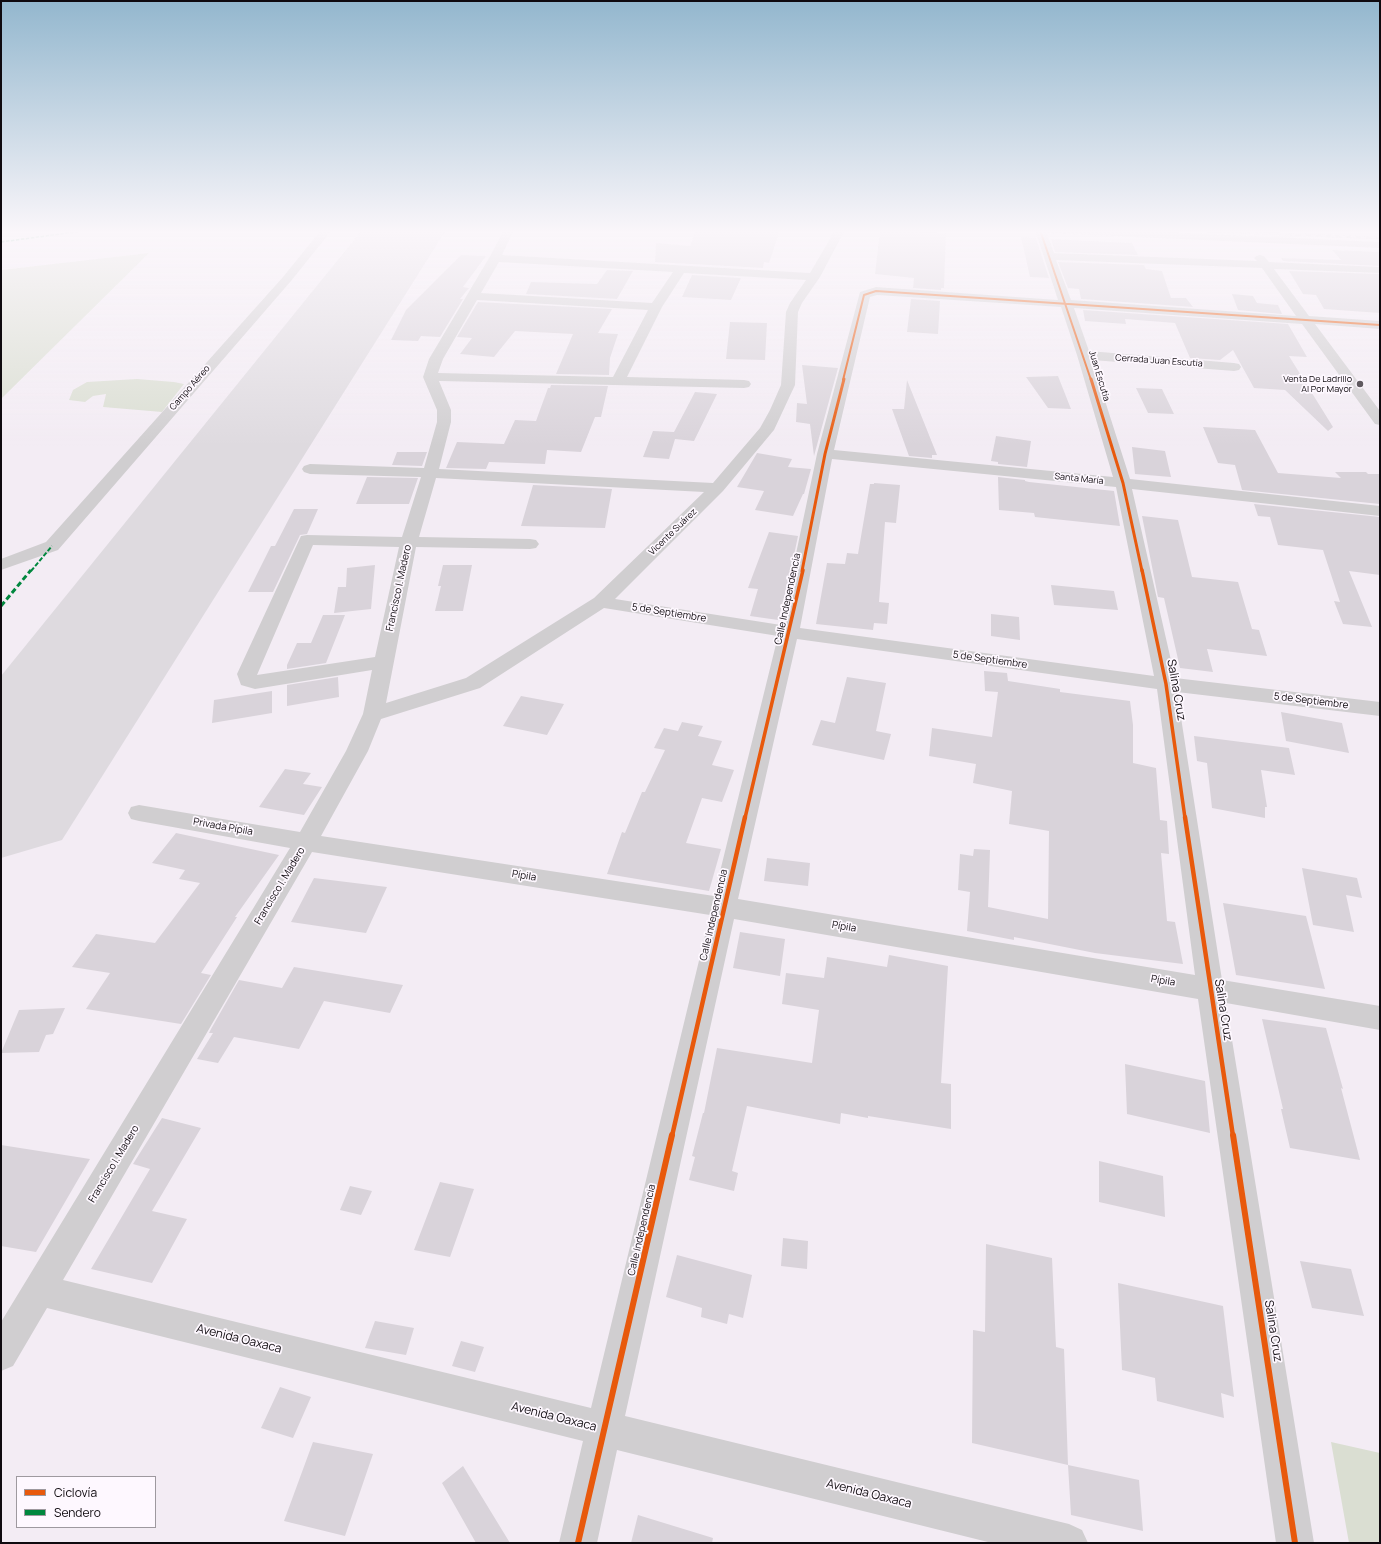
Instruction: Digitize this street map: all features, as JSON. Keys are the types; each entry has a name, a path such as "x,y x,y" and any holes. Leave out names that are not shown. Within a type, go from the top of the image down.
{"street":[{"name":"Campo Aéreo","path":"1,565 52,546 267,302"},
{"path":"469,302 436,359 430,377 744,384"},
{"path":"574,302 656,307"},
{"path":"618,381 659,302"},
{"name":"Vicente Suárez","path":"373,714 473,683 601,602 717,488 767,430 788,385 792,312 798,302"},
{"name":"Calle Independencia","path":"578,1543 724,907 798,594 825,454 862,302"},
{"name":"Calle Independencia","path":"1026,302 1066,305"},
{"name":"Juan Escutia","path":"1065,302 1084,355 1123,483"},
{"path":"1293,302 1380,421"},
{"path":"1066,305 1380,325"},
{"name":"Cerrada Juan Escutia","path":"1084,355 1234,367"},
{"name":"Francisco I. Madero","path":"1,1354 306,842 357,751 373,714 409,541 444,422 444,410 430,377"},
{"name":"Santa María","path":"825,454 1123,483 1380,511"},
{"path":"310,469 430,473 717,488"},
{"name":"Salina Cruz","path":"1123,483 1166,684 1210,988 1295,1543"},
{"path":"383,662 255,682 248,680 247,674 307,540 530,544"},
{"name":"5 de Septiembre","path":"601,602 789,632 1166,684 1380,709"},
{"name":"Privada Pípila","path":"139,813 306,842"},
{"name":"Pípila","path":"306,842 724,907 1210,988 1380,1018"},
{"name":"Avenida Oaxaca","path":"39,1290 1069,1543"}],"shaded area":[{"path":"1,302 99,302 1,399"},
{"path":"137,379 184,384 162,412 103,407 106,394 93,396 85,402 69,400 73,390 87,382"},
{"path":"1331,1442 1380,1453 1380,1543 1349,1543"}],"building":[{"path":"414,302 461,302 440,337 421,336 418,341 391,340 406,310"},
{"path":"478,302 612,309 598,333 618,334 610,358 609,375 556,374 573,334 515,331 494,357 460,354 472,338 457,337"},
{"path":"911,302 940,302 938,334 907,332"},
{"path":"1124,302 1189,302 1193,307"},
{"path":"1235,302 1256,302 1278,305 1282,314 1238,310"},
{"path":"1320,302 1380,302 1380,313 1324,309"},
{"path":"1083,310 1288,324 1307,357 1289,356 1333,427 1328,431 1285,390 1254,388 1233,350 1220,360 1190,358 1175,323 1125,319 1126,324 1085,321"},
{"path":"730,322 767,323 765,360 726,359"},
{"path":"802,365 838,368 814,456 810,424 796,422 797,403 807,404"},
{"path":"1058,376 1071,409 1048,408 1026,377"},
{"path":"907,380 937,455 932,455 932,458 909,456 892,409 904,409"},
{"path":"551,385 608,386 601,417 595,417 581,452 547,450 545,464 489,462 486,469 446,468 457,442 504,444 515,420 536,421 548,388 550,388"},
{"path":"1136,388 1162,389 1174,414 1148,413"},
{"path":"695,392 717,394 694,441 675,439 669,459 643,457 653,431 674,432"},
{"path":"1203,427 1255,430 1278,473 1341,478 1335,472 1366,472 1368,474 1380,474 1380,504 1242,490 1235,465 1218,463"},
{"path":"996,436 1031,441 1027,467 998,464 998,462 991,461"},
{"path":"1132,447 1165,451 1171,477 1135,474"},
{"path":"397,452 427,452 422,466 392,465"},
{"path":"757,453 792,459 788,467 811,469 804,494 793,516 755,510 764,491 737,487"},
{"path":"367,477 418,478 409,504 356,504"},
{"path":"998,477 1025,480 1029,482 1114,491 1120,526 1035,517 1034,513 999,510"},
{"path":"870,484 900,485 896,523 885,522 879,602 889,603 887,624 874,623 873,630 816,624 827,563 845,564 847,553 858,554"},
{"path":"533,485 612,489 605,528 521,526"},
{"path":"1254,504 1380,517 1380,575 1349,571 1372,627 1343,624 1334,601 1340,602 1323,550 1278,545 1270,517 1258,516"},
{"path":"294,509 318,509 307,534 300,535 273,592 248,592 271,546 275,546"},
{"path":"1142,516 1178,520 1192,577 1238,582 1252,629 1259,630 1267,656 1207,649 1213,672 1180,668 1164,598 1158,597"},
{"path":"769,532 798,536 789,579 778,620 750,616 758,589 748,588"},
{"path":"375,565 371,609 334,613 338,587 346,587 347,568"},
{"path":"443,565 472,565 463,611 435,611 441,586 438,586"},
{"path":"1051,585 1114,591 1118,610 1054,605"},
{"path":"991,614 1019,617 1020,640 991,636"},
{"path":"323,615 345,615 326,663 287,669 287,665 297,643 311,643"},
{"path":"984,671 1007,673 1008,681 1060,689 1060,692 1130,701 1133,725 1133,763 1156,768 1160,820 1167,821 1169,854 1161,853 1167,921 1175,922 1183,964 1095,953 1014,937 1014,940 967,931 970,892 958,890 960,854 973,856 974,849 990,850 988,907 1048,919 1049,831 1009,824 1012,791 973,783 976,764 929,756 932,728 992,737 998,692 985,691"},
{"path":"338,677 339,697 287,706 287,685"},
{"path":"847,677 886,683 876,731 891,734 884,760 812,745 821,720 835,723"},
{"path":"272,691 272,713 212,723 214,700"},
{"path":"521,696 564,704 547,735 503,726"},
{"path":"1281,712 1342,723 1349,753 1286,741"},
{"path":"682,722 703,726 698,736 722,741 712,765 734,770 722,802 702,798 686,843 721,849 709,891 607,874 622,832 625,833 642,792 645,792 665,750 654,748 664,728 678,731"},
{"path":"1194,736 1289,748 1295,775 1261,770 1267,807 1265,807 1265,818 1212,808 1207,763 1197,761"},
{"path":"285,769 311,773 303,784 322,787 304,815 259,807"},
{"path":"176,833 279,855 235,917 237,917 201,973 211,975 181,1024 86,1009 110,973 72,967 96,934 155,943 200,883 179,879 185,870 152,863"},
{"path":"767,858 810,863 808,886 764,881"},
{"path":"1302,868 1357,878 1362,898 1346,895 1354,932 1313,925"},
{"path":"314,878 387,887 366,933 291,922"},
{"path":"1223,903 1306,916 1325,989 1236,975"},
{"path":"740,932 785,939 780,976 733,968"},
{"path":"889,955 948,966 941,1083 951,1084 951,1129 841,1113 840,1124 747,1106 732,1171 738,1173 734,1191 689,1180 695,1157 692,1156 704,1113 717,1048 812,1063 819,1010 782,1004 786,973 824,978 827,957 887,967"},
{"path":"294,967 403,985 390,1013 324,1001 299,1049 234,1037 218,1063 197,1059 213,1033 209,1033 239,980 282,988"},
{"path":"65,1008 53,1034 46,1035 39,1052 1,1053 19,1010"},
{"path":"1262,1019 1326,1028 1343,1089 1341,1088 1360,1160 1290,1148 1281,1109 1283,1109"},
{"path":"1125,1064 1205,1081 1210,1133 1127,1114"},
{"path":"162,1118 201,1128 152,1211 187,1219 152,1283 91,1269 150,1169 133,1164"},
{"path":"1,1145 90,1159 36,1252 1,1246"},
{"path":"1099,1161 1163,1176 1165,1217 1099,1202"},
{"path":"440,1182 474,1189 450,1257 414,1250"},
{"path":"350,1186 372,1191 361,1215 340,1210"},
{"path":"783,1238 808,1241 807,1269 781,1266"},
{"path":"986,1244 1052,1258 1056,1347 1064,1349 1068,1465 972,1443 973,1330 985,1332"},
{"path":"677,1255 752,1275 743,1318 729,1314 727,1324 701,1317 702,1308 666,1297"},
{"path":"1300,1261 1351,1269 1364,1316 1312,1308"},
{"path":"1118,1283 1223,1306 1234,1397 1221,1393 1224,1418 1157,1401 1155,1378 1122,1370"},
{"path":"375,1321 414,1328 406,1355 365,1348"},
{"path":"461,1341 484,1347 475,1372 452,1366"},
{"path":"280,1387 311,1397 293,1438 261,1428"},
{"path":"313,1442 373,1454 345,1536 284,1521"},
{"path":"1068,1465 1139,1480 1143,1531 1071,1515"},
{"path":"463,1466 510,1543 476,1543 442,1483"},
{"path":"638,1515 713,1538 712,1543 631,1543"}],"runway":[{"path":"1,796 354,302"}],"marked path":[{"path":"1,606 52,546"}],"cycle path":[{"path":"578,1543 724,907 798,594 825,454 862,302"},
{"path":"1040,302 1380,325"},
{"path":"1065,302 1084,355 1123,483 1166,684 1191,863 1295,1543"}],"place":[{"name":"Venta De Ladrillo Al Por Mayor","path":"1360,384"}]}
